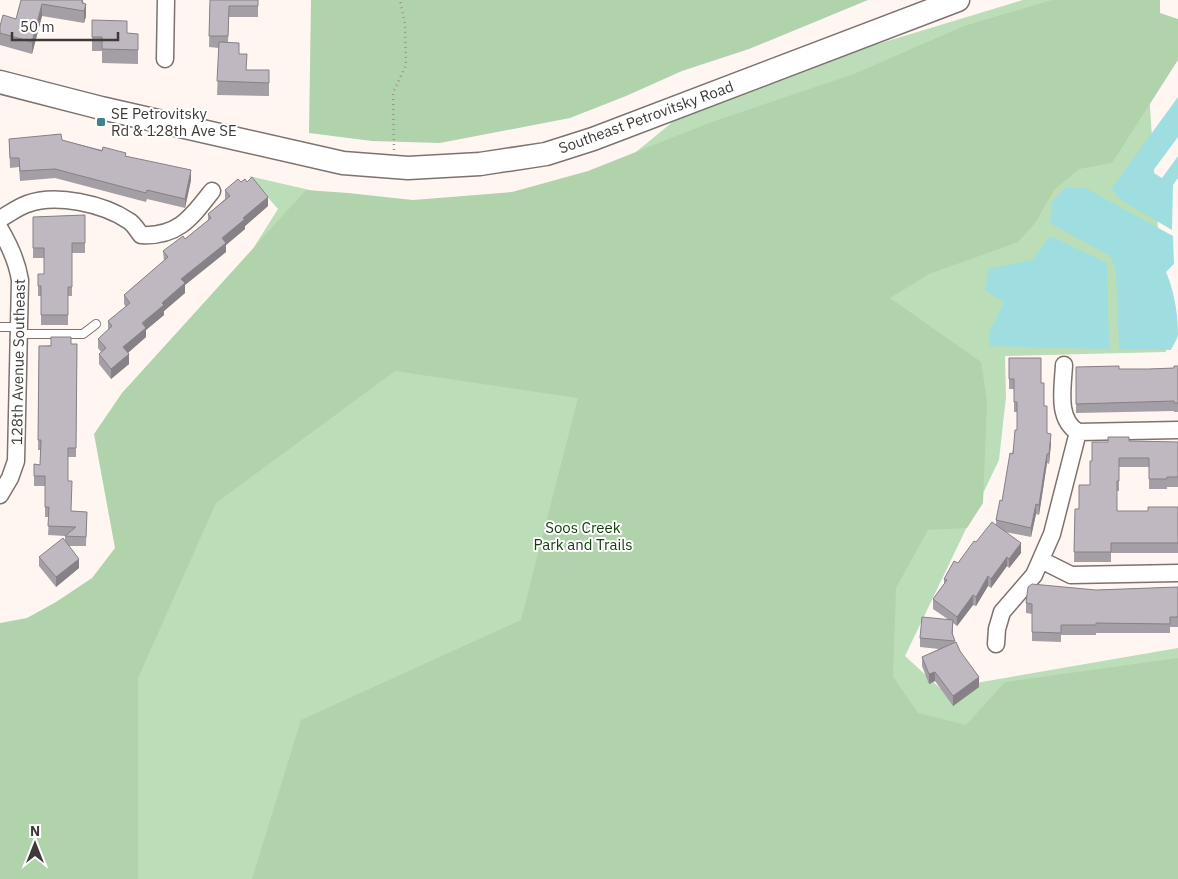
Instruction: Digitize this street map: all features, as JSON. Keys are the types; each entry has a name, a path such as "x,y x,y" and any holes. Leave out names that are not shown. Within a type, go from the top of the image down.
{"main road":[{"name":"Southeast Petrovitsky Road","path":"0,82 101,108 343,163 394,167 480,164 546,154 602,136 958,0"}],"street":[{"path":"165,59 166,0"},
{"path":"0,219 27,204 66,199 111,211 130,222 141,235 154,236 172,232 189,220 212,191"},
{"name":"128th Avenue Southeast","path":"0,229 14,254 20,280 16,461 10,478 0,496"},
{"path":"1064,365 1064,410 1066,421 1072,429 1078,432 1178,430"},
{"path":"996,644 996,629 1002,612 1034,575 1052,534 1078,432"},
{"path":"1040,560 1072,575 1178,573"}],"lane":[{"path":"0,327 19,331 83,334 96,324"}],"path":[{"path":"394,167 394,93 406,65 405,24 400,0"}],"green space":[{"path":"311,0 868,0 749,49 682,71 570,118 440,143 372,141 309,133"},
{"name":"Soos Creek Park and Trails","path":"1023,0 1143,0 1166,352 1005,356 1006,397 999,460 905,656 941,689 1178,648 1178,797 1024,879 0,879 93,616 244,263 278,209 249,176 362,202 393,204 525,196 625,161 703,97"},
{"name":"Soos Creek Park and Trails","path":"1052,0 1160,0 1160,13 1178,19 1178,60 1112,163 1079,169 1055,189 1035,223 1018,242 929,274 890,298 981,362 987,401 983,503 967,528 928,530 896,588 893,677 918,713 966,725 1005,682 1178,658 1178,879 252,879 301,720 521,620 578,398 395,371 216,503 138,678 138,879 0,879 0,623 27,618 56,602 92,578 115,548 94,434 122,393 306,190 413,200 512,192 588,171 709,123 854,74 964,26"}],"water":[{"path":"1178,97 1178,137 1152,172 1162,178 1178,156 1178,178 1173,185 1172,230 1121,200 1111,189"},
{"path":"1065,188 1085,188 1173,236 1174,264 1166,272 1175,302 1178,335 1171,350 1119,349 1116,269 1110,256 1050,223 1052,202"},
{"path":"1050,236 1107,263 1109,349 990,346 989,333 1004,302 985,290 988,269 1032,260"}],"building":[{"path":"21,0 82,0 82,3 86,4 84,11 42,4 32,42 0,33 3,15 16,19"},
{"path":"210,0 258,0 258,6 229,6 228,36 209,36"},
{"path":"92,20 127,21 127,33 138,34 138,50 102,49 102,37 92,37"},
{"path":"219,42 239,43 239,54 247,54 246,70 269,70 269,83 217,81"},
{"path":"61,134 62,140 102,151 103,147 126,153 125,156 191,170 185,199 147,190 146,193 55,169 20,171 19,158 10,158 9,139"},
{"path":"252,177 268,197 222,238 226,243 181,279 185,283 162,303 164,305 142,323 146,328 123,347 129,354 111,369 99,354 106,348 98,339 112,326 108,321 130,303 124,295 168,257 163,251 183,236 185,239 211,218 208,214 230,196 225,190 238,179 241,182 245,179 247,182"},
{"path":"85,215 85,243 72,243 72,287 68,287 68,315 41,315 41,286 38,286 38,274 44,274 44,248 33,248 33,217"},
{"path":"51,337 71,337 71,344 77,344 76,448 68,448 68,481 72,481 71,511 87,512 86,537 65,536 76,527 48,526 49,507 45,507 45,476 34,476 34,464 40,465 41,440 38,440 39,346 51,346"},
{"path":"1009,358 1041,358 1041,383 1044,383 1044,406 1047,406 1047,433 1051,434 1039,505 1036,504 1031,528 996,520 1000,500 1002,501 1010,453 1013,454 1015,430 1017,430 1017,402 1014,402 1014,379 1009,379"},
{"path":"1119,366 1119,369 1149,369 1174,368 1174,366 1178,366 1178,403 1174,403 1174,401 1076,404 1076,367"},
{"path":"1108,437 1129,437 1129,441 1178,442 1178,477 1149,479 1149,458 1119,458 1117,511 1148,511 1148,507 1178,507 1178,543 1111,543 1111,552 1074,552 1075,509 1079,509 1079,485 1090,485 1092,442 1108,442"},
{"path":"992,522 1021,543 1009,559 1007,557 991,579 988,576 976,597 973,595 957,617 933,599 947,580 944,579 954,561 958,563 974,541 976,542"},
{"path":"63,538 79,559 56,577 39,557"},
{"path":"1032,584 1096,590 1178,587 1178,617 1170,617 1170,624 1096,623 1096,625 1061,625 1061,633 1032,632 1032,604 1026,603 1028,587"},
{"path":"922,617 953,620 952,633 955,641 920,638"},
{"path":"956,642 960,651 979,677 953,696 935,672 929,674 922,657"}],"place":[{"name":"SE Petrovitsky Rd & 128th Ave SE","path":"101,122"}]}
